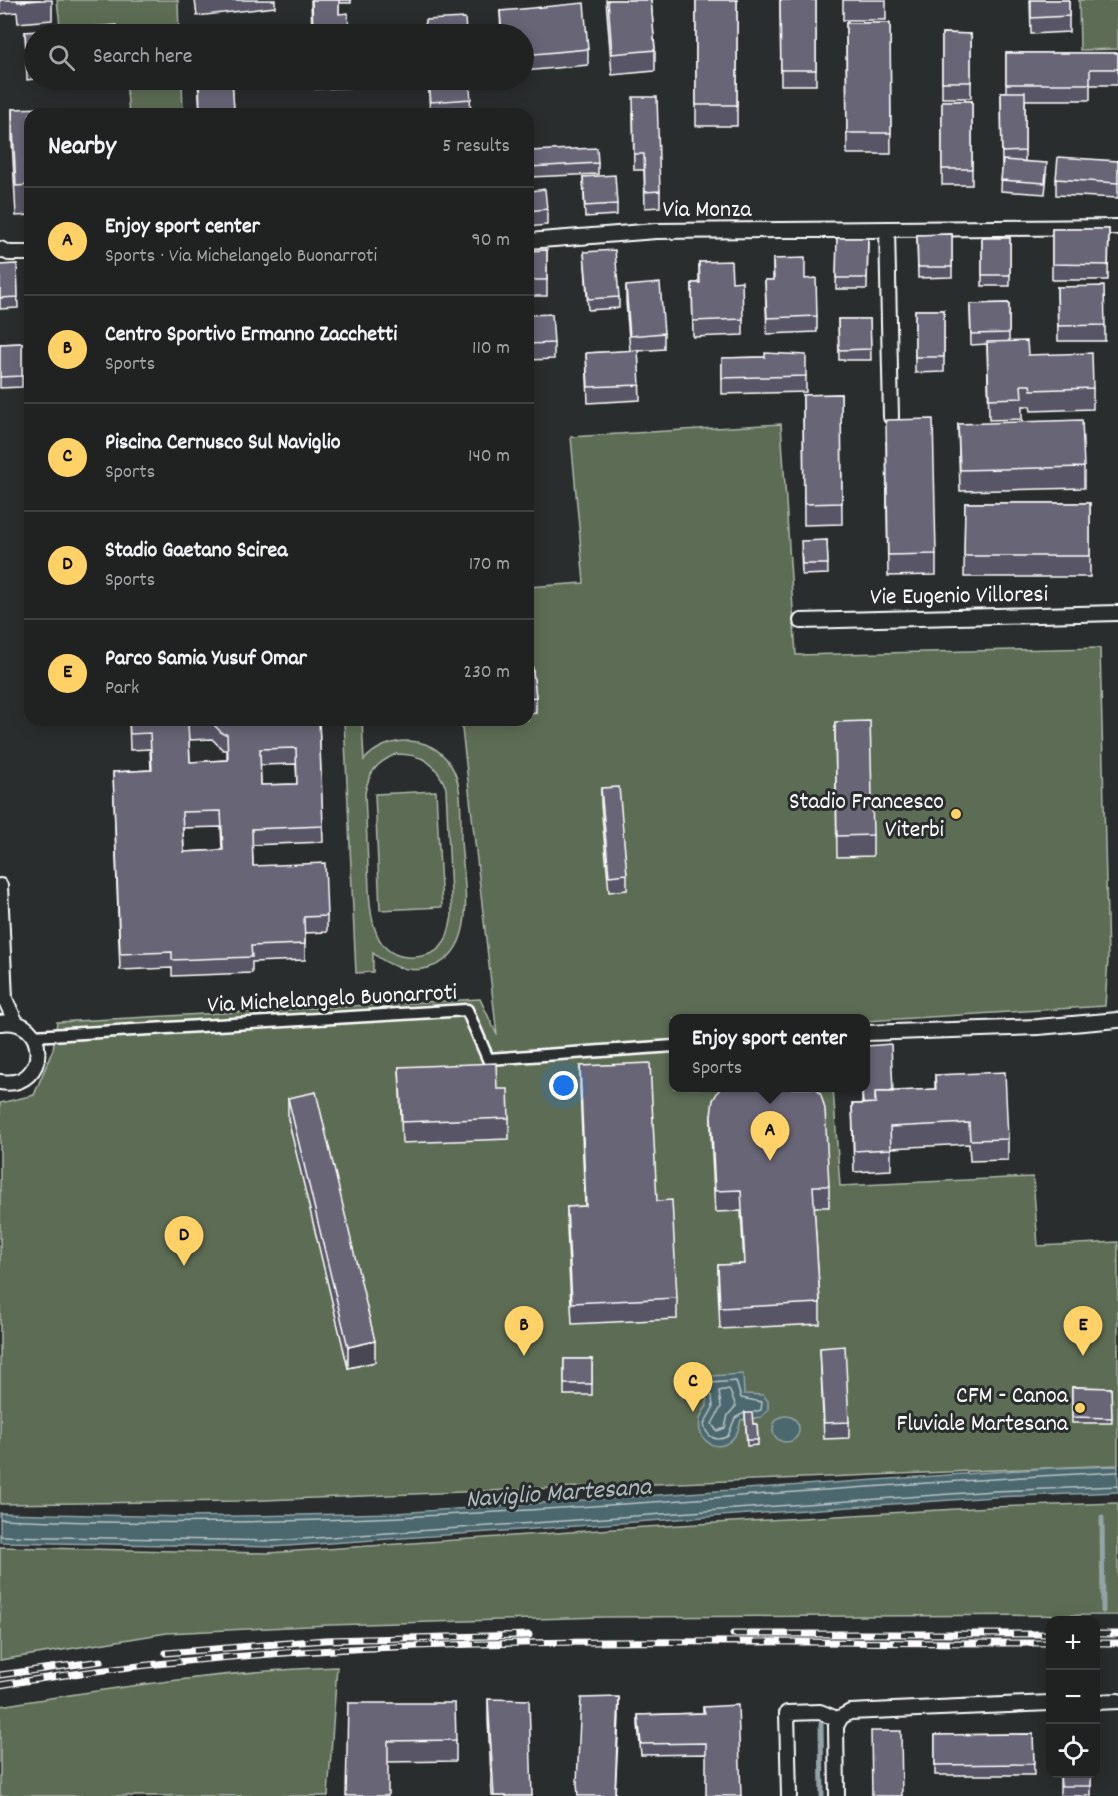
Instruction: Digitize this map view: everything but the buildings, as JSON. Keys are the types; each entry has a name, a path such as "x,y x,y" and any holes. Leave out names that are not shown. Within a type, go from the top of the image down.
{"street":[{"name":"Via Monza","path":"534,241 637,232 1118,227"},
{"path":"887,229 891,417"},
{"path":"3,251 24,253"},
{"name":"Vie Eugenio Villoresi","path":"801,621 1118,613"},
{"path":"0,886 5,999 16,1023 33,1036 38,1052 32,1071 20,1080 0,1082"},
{"name":"Via Michelangelo Buonarroti","path":"33,1036 467,1010 488,1059 669,1046"},
{"path":"870,1033 1038,1027 1114,1018"},
{"path":"0,1023 16,1023"},
{"path":"1100,1702 1118,1701"},
{"path":"837,1796 836,1730 839,1720 853,1711 1046,1703"},
{"path":"789,1796 787,1713 820,1712 839,1720"}],"green space":[{"path":"57,0 178,0 179,24 60,24"},
{"path":"1079,0 1118,0 1118,49 1080,50"},
{"path":"127,90 182,90 183,108 128,108"},
{"path":"781,424 796,655 1100,648 1108,959 1105,1006 870,1021 870,1014 669,1014 669,1092 833,1092 840,1186 1033,1177 1038,1246 1118,1242 1118,1465 240,1501 0,1504 0,1103 34,1095 53,1049 57,1022 480,999 497,1035 462,726 534,726 534,587 584,583 571,437"},
{"path":"344,726 362,726 364,760 373,752 396,742 408,741 431,747 450,764 459,791 465,914 456,948 445,960 428,968 413,970 392,965 373,953 373,972 356,973","holes":["396,754 414,756 433,766 446,788 452,916 447,937 441,947 430,954 404,957 390,952 381,942 371,913 365,793 371,774 383,761"]},
{"path":"436,791 442,907 380,910 375,794"},
{"path":"1118,1503 1118,1615 603,1617 330,1625 167,1633 0,1660 0,1547 268,1553 629,1528 991,1507"},
{"path":"337,1667 328,1796 0,1796 0,1706 210,1676"}],"water":[{"path":"743,1374 744,1394 763,1395 768,1401 768,1410 761,1417 741,1420 737,1433 727,1443 719,1446 712,1444 701,1434 699,1425 707,1406 707,1399 702,1396 681,1397 679,1378"},
{"path":"786,1416 795,1420 799,1429 795,1438 786,1442 777,1438 773,1429 777,1420"},
{"path":"1118,1466 1118,1492 994,1497 273,1547 0,1542 0,1513 189,1517 397,1513 1051,1468"}],"waterway":[{"path":"1102,1518 1103,1611"},
{"path":"821,1724 822,1796"}],"railway":[{"path":"733,1634 1046,1634"},
{"path":"1100,1634 1118,1634"},
{"path":"166,1653 325,1640 529,1635"},
{"path":"0,1685 130,1667 261,1655 393,1647 656,1642 1046,1643"},
{"path":"1100,1643 1118,1643"},
{"path":"0,1675 101,1661"}],"place":[{"name":"Stadio Francesco Viterbi","path":"956,814"},
{"name":"Enjoy sport center","path":"770,1161"},
{"name":"Stadio Gaetano Scirea","path":"184,1266"},
{"name":"Centro Sportivo Ermanno Zacchetti","path":"524,1356"},
{"name":"Parco Samia Yusuf Omar","path":"1083,1356"},
{"name":"CFM - Canoa Fluviale Martesana","path":"1080,1408"},
{"name":"Piscina Cernusco Sul Naviglio","path":"693,1412"}],"water label":[{"name":"Naviglio Martesana","path":"558,1491"}]}
